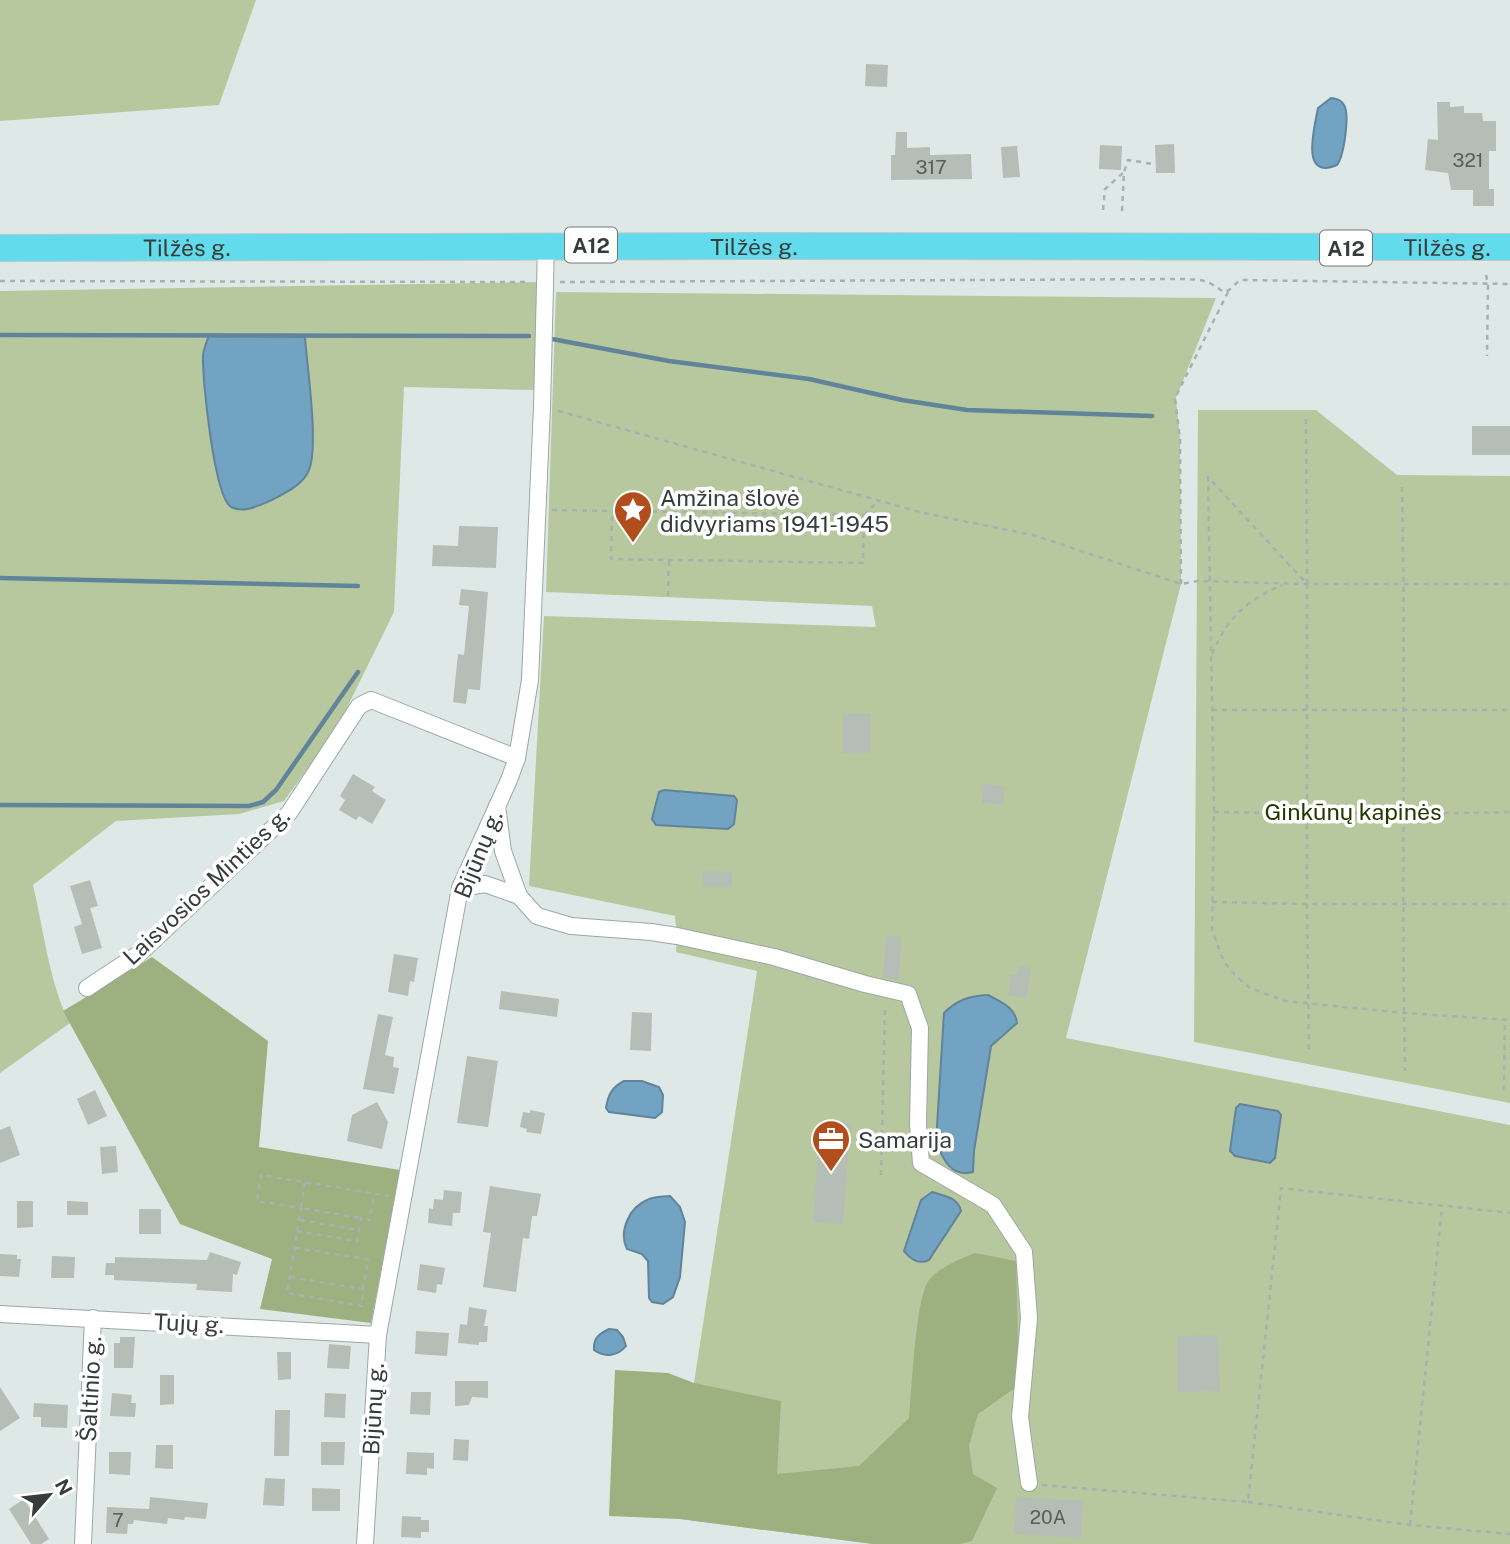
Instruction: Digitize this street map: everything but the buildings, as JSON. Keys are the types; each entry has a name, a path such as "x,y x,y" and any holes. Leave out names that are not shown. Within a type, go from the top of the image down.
{"highway":[{"name":"Tilžės g.","path":"0,248 546,245 1510,247"}],"street":[{"name":"Bijūnų g.","path":"365,1544 378,1335 460,888 517,758 530,680 546,245"},
{"name":"Laisvosios Minties g.","path":"87,988 140,953 289,813 359,706 371,700 517,758"},
{"path":"497,806 503,851 519,897 537,916 571,926 677,936 774,957 908,994 920,1028 918,1124 921,1163 993,1205 1024,1252 1029,1318 1020,1418 1029,1483"},
{"path":"460,888 485,884 519,897"},
{"name":"Tujų g.","path":"0,1314 378,1335"},
{"name":"Šaltinio g.","path":"83,1544 93,1318"}],"path":[{"path":"1122,211 1124,172 1128,160 1153,164"},
{"path":"1103,210 1105,189 1124,172"},
{"path":"1486,275 1487,356"},
{"path":"0,281 1202,279 1211,282 1223,292 1230,290"},
{"path":"1181,584 1180,439 1175,398 1230,290 1240,279 1510,284"},
{"path":"542,407 924,513 1033,535 1181,584 1198,581 1510,584"},
{"path":"1306,419 1309,1054"},
{"path":"1307,584 1208,477 1212,930 1224,962 1250,988 1285,1001 1508,1020 1504,1090"},
{"path":"1402,487 1402,903 1405,1071"},
{"path":"538,510 864,515 881,499"},
{"path":"612,511 611,559 669,560 863,563 864,515"},
{"path":"668,596 669,560"},
{"path":"1211,655 1218,639 1236,614 1255,597 1285,583"},
{"path":"1212,710 1510,710"},
{"path":"1213,812 1510,813"},
{"path":"1212,902 1510,904"},
{"path":"881,1175 885,989"},
{"path":"374,1194 370,1220 257,1201 261,1175 403,1198"},
{"path":"295,1248 368,1259 362,1306 287,1293 305,1182"},
{"path":"1248,1502 1281,1188 1510,1213"},
{"path":"1410,1525 1442,1206"},
{"path":"297,1231 357,1241 361,1218"},
{"path":"299,1220 359,1230"},
{"path":"290,1277 363,1289"},
{"path":"1029,1483 1248,1502 1410,1525 1510,1534"}],"green space":[{"path":"0,0 256,0 219,105 0,121"},
{"path":"539,282 534,390 404,387 394,612 337,728 284,801 239,814 116,821 33,885 52,974 70,1023 0,1073 0,291"},
{"path":"556,292 1216,298 1176,398 1180,439 1181,584 1066,1038 1510,1125 1510,1544 873,1544 680,1519 694,1383 757,971 676,952 675,916 529,886 544,616 876,627 872,606 546,592"},
{"name":"Ginkūnų kapinės","path":"1198,410 1316,410 1397,475 1510,476 1510,1103 1194,1042"},
{"path":"152,957 268,1041 259,1147 400,1170 371,1323 260,1309 272,1259 180,1224 63,1011"},
{"path":"975,1253 1016,1261 1018,1346 1015,1388 978,1414 969,1446 973,1474 997,1488 972,1541 960,1544 873,1544 680,1519 609,1516 615,1370 668,1373 694,1383 781,1401 777,1474 859,1466 909,1418 917,1325 924,1290 929,1280 944,1267"}],"water":[{"path":"1331,98 1340,100 1344,105 1346,128 1340,160 1337,165 1325,168 1313,159 1312,149 1318,108"},
{"path":"209,335 305,337 313,425 309,470 303,480 293,488 252,508 241,510 231,507 219,482 210,436 205,387 203,355"},
{"path":"664,790 734,796 737,800 734,824 728,829 656,825 652,819 659,792"},
{"path":"988,995 1010,1009 1017,1023 991,1046 973,1172 965,1173 949,1166 936,1142 944,1013 964,1000"},
{"path":"624,1081 642,1081 659,1087 663,1095 662,1112 655,1118 609,1112 606,1108 609,1095"},
{"path":"1240,1104 1278,1111 1281,1115 1275,1158 1270,1163 1235,1156 1230,1151 1236,1108"},
{"path":"932,1192 954,1200 961,1211 929,1260 918,1261 904,1251 921,1200"},
{"path":"670,1196 680,1207 685,1222 680,1277 673,1297 663,1304 652,1302 649,1298 648,1261 642,1254 627,1249 624,1235 627,1220 635,1208 653,1198"},
{"path":"609,1329 617,1330 626,1346 615,1354 607,1355 594,1350 596,1339"}],"waterway":[{"path":"0,335 529,336"},
{"path":"552,339 669,361 809,379 902,400 967,410 1152,416"},
{"path":"0,578 358,586"},
{"path":"0,805 249,806 263,802 276,790 358,672"}],"place":[{"name":"Amžina šlovė didvyriams 1941-1945","path":"633,544"},
{"name":"Samarija","path":"831,1173"}]}
